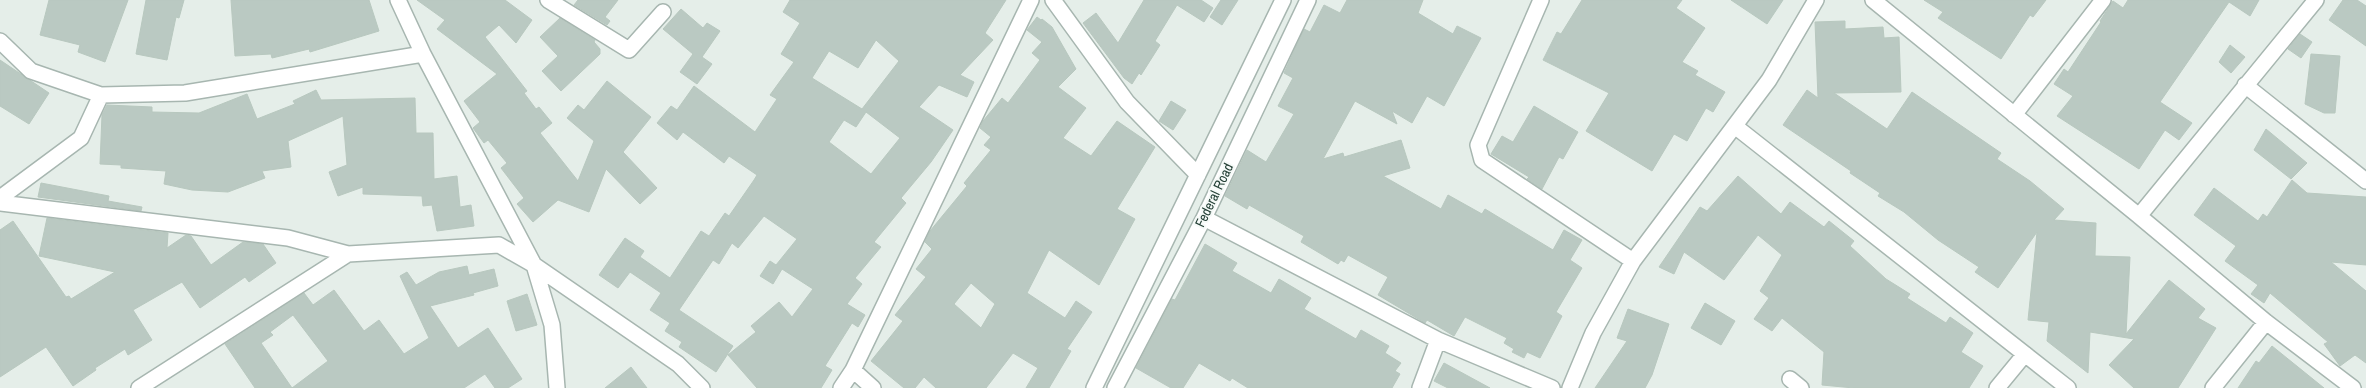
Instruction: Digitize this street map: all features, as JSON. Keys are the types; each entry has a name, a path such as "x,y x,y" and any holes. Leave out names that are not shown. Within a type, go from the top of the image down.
{"street":[{"path":"398,0 423,54 534,264 552,325 553,386"},
{"path":"548,0 629,50 663,12"},
{"path":"842,388 853,370 1031,0"},
{"path":"1053,0 1127,102 1198,175"},
{"name":"Federal Road","path":"1094,388 1283,0"},
{"name":"Federal Road","path":"1115,388 1204,218 1308,0"},
{"path":"1541,0 1478,144 1482,160 1633,261"},
{"path":"1570,388 1593,333 1633,261 1736,127 1769,80 1816,0"},
{"path":"1873,0 2139,216 2266,322 2353,388"},
{"path":"2014,115 2103,0"},
{"path":"2139,216 2316,0"},
{"path":"0,41 31,71 101,94 185,93 423,54"},
{"path":"2245,85 2366,182"},
{"path":"0,198 80,138 101,94"},
{"path":"1736,127 2068,388"},
{"path":"0,203 288,238 348,254 499,245 534,264 678,364 702,388"},
{"path":"1204,218 1438,340 1552,388"},
{"path":"139,388 348,254"},
{"path":"2213,388 2266,322"},
{"path":"1420,388 1438,340"},
{"path":"1997,388 2025,354"},
{"path":"853,370 873,388"}],"building":[{"path":"49,0 128,0 105,62 78,52 80,45 40,35"},
{"path":"146,0 184,0 179,18 176,17 167,60 136,54"},
{"path":"231,0 369,0 379,31 310,52 309,49 272,58 271,54 235,56"},
{"path":"417,0 505,0 532,20 516,43 499,25 485,37 527,91 524,93 536,109 539,107 552,123 540,133 578,181 594,141 567,118 578,105 584,110 607,81 651,117 623,152 657,188 640,204 606,169 589,212 558,200 533,222 517,204 524,198 501,168 507,163 488,140 484,143 473,128 480,122 464,101 497,74 437,29 445,20"},
{"path":"578,0 618,0 605,17 610,21 607,25 574,5"},
{"path":"790,0 1006,0 985,33 993,40 960,75 974,82 967,97 939,85 919,107 953,130 931,162 901,198 906,203 874,242 881,247 855,278 862,284 847,304 865,315 858,327 852,323 825,366 832,370 821,388 757,388 728,355 756,332 751,326 779,302 792,317 813,289 782,269 773,284 760,276 770,261 776,265 797,239 764,216 738,248 732,243 719,264 713,260 679,310 733,346 716,372 679,347 682,342 665,331 670,323 650,310 661,293 630,272 618,288 599,275 625,238 644,251 640,257 670,278 701,231 709,236 725,213 729,216 757,175 729,156 724,163 683,132 677,140 657,123 671,106 677,110 694,86 755,132 777,99 770,95 794,62 781,54 800,23 783,12","holes":["876,40 899,61 862,109 812,78 829,51 858,68","866,112 900,138 871,174 829,142 844,120 856,127"]},
{"path":"1144,0 1201,0 1213,8 1204,22 1177,5 1155,41 1160,45 1141,75 1139,73 1132,84 1124,78 1083,23 1096,13 1118,43"},
{"path":"1221,0 1238,0 1222,25 1210,17"},
{"path":"1347,0 1423,0 1418,13 1453,34 1457,26 1481,38 1444,106 1427,96 1412,123 1392,111 1397,124 1355,101 1323,159 1343,153 1344,157 1401,140 1410,168 1383,176 1441,209 1448,195 1482,214 1485,209 1553,250 1564,230 1582,240 1570,260 1582,268 1556,312 1562,316 1540,358 1527,352 1524,358 1512,352 1514,349 1504,343 1507,338 1465,317 1454,336 1427,320 1425,323 1378,295 1388,277 1348,255 1344,262 1341,260 1338,264 1301,242 1304,236 1249,205 1247,209 1225,196 1247,150 1266,162 1294,114 1278,106 1293,78 1284,73 1304,29 1310,32 1324,5 1340,13"},
{"path":"1582,0 1682,0 1676,8 1705,28 1682,62 1698,71 1695,75 1725,92 1713,112 1706,108 1687,141 1674,134 1652,171 1586,131 1609,93 1543,60 1557,32 1561,34"},
{"path":"1731,0 1783,0 1767,24"},
{"path":"1924,0 2046,0 2033,17 2030,15 2001,59 1938,18 1943,12"},
{"path":"2128,0 2259,0 2250,16 2229,2 2160,102 2192,123 2179,140 2165,130 2139,169 2057,116 2073,96 2054,84 2064,69 2068,72 2113,1 2123,8"},
{"path":"2343,0 2357,0 2366,6 2366,46 2329,20"},
{"path":"681,9 703,28 707,23 720,31 702,57 712,64 697,84 680,72 693,54 663,29"},
{"path":"1037,17 1042,19 1052,27 1076,69 1058,87 1086,108 1063,138 1091,156 1117,121 1155,147 1117,209 1135,219 1099,285 1049,250 1027,293 1065,318 1076,301 1092,312 1067,349 1071,351 1049,388 1026,388 1038,368 1013,353 986,388 936,388 924,377 915,388 904,388 871,361 903,321 895,315 926,277 916,269 932,249 925,242 930,231 967,186 964,183 991,150 984,145 991,137 980,128 983,121 1002,98 1008,103 1040,60 1032,53 1042,42 1027,30","holes":["971,283 995,304 981,328 954,304"]},
{"path":"560,18 595,40 594,42 600,49 600,54 561,91 542,71 558,56 540,37"},
{"path":"1845,21 1845,29 1883,27 1884,38 1899,37 1901,92 1834,93 1887,129 1912,92 2001,153 1997,159 2030,181 2064,209 2054,220 2096,223 2095,256 2130,257 2126,334 2169,280 2205,309 2198,318 2216,328 2178,388 2134,388 2109,365 2134,339 2090,332 2088,373 2047,341 2049,322 2028,320 2037,232 1998,288 1975,272 1979,267 1938,240 1904,212 1878,196 1880,193 1850,173 1851,171 1783,125 1807,90 1818,98 1815,22"},
{"path":"2300,34 2312,42 2301,58 2288,49"},
{"path":"2230,45 2245,57 2231,73 2219,62"},
{"path":"2311,54 2340,56 2335,113 2324,113 2305,104"},
{"path":"0,60 49,93 29,124 0,106"},
{"path":"316,90 321,100 415,98 416,133 433,133 434,179 457,176 460,207 471,205 474,226 437,231 432,205 423,206 422,196 363,194 363,187 338,196 329,172 347,165 343,116 288,141 291,167 262,171 265,178 228,192 192,190 164,184 166,171 121,168 121,165 100,164 102,115 107,105 152,107 152,112 199,113 247,94 257,119 295,104 293,101"},
{"path":"1171,101 1186,110 1173,130 1159,121"},
{"path":"1534,106 1578,132 1563,159 1559,157 1542,189 1527,179 1529,177 1491,154 1502,136 1513,142"},
{"path":"2266,129 2307,163 2291,179 2254,150"},
{"path":"1738,176 1781,214 1790,202 1824,227 1829,221 1854,241 1850,246 1886,279 1910,294 1907,298 1946,323 1950,317 1973,333 1961,352 1983,366 1969,388 1854,388 1822,385 1824,352 1782,318 1772,331 1754,319 1769,298 1760,291 1782,255 1758,235 1724,280 1684,252 1674,274 1659,267 1700,207 1707,211"},
{"path":"2292,180 2307,193 2366,197 2366,265 2331,262 2366,291 2366,363 2355,355 2340,366 2324,344 2328,342 2270,293 2264,303 2251,294 2258,285 2225,261 2236,246 2194,215 2214,188 2258,221 2263,214 2267,217"},
{"path":"41,183 109,196 108,201 142,207 141,211 38,197"},
{"path":"47,218 168,233 167,248 186,235 191,236 211,265 243,242 263,244 276,263 249,282 245,277 200,308 182,282 133,310 152,340 128,355 125,349 95,368 96,370 73,386 46,347 0,377 0,230 13,221 66,297 69,296 71,299 115,272 39,256"},
{"path":"1205,244 1237,263 1232,271 1271,293 1279,279 1311,298 1304,309 1356,339 1361,330 1389,346 1385,353 1401,363 1395,371 1400,374 1392,388 1248,388 1232,378 1230,381 1199,363 1183,388 1171,388 1136,368 1172,299 1175,300"},
{"path":"467,266 469,275 494,269 498,286 473,293 474,295 430,306 458,348 488,328 522,379 508,388 495,388 485,374 464,388 255,388 225,344 304,293 313,305 334,290 364,331 379,320 404,354 429,338 400,276 407,272 416,285 439,272","holes":["293,315 328,361 292,388 261,343 273,335 270,332"]},
{"path":"527,294 537,325 516,331 507,301"},
{"path":"1705,303 1735,321 1721,345 1691,328"},
{"path":"1628,309 1669,324 1652,375 1645,388 1595,388 1627,341 1617,338"},
{"path":"2272,346 2324,388 2238,388 2256,361 2259,363"},
{"path":"1444,363 1490,388 1448,388 1434,381"},
{"path":"631,367 647,388 605,388"}]}
